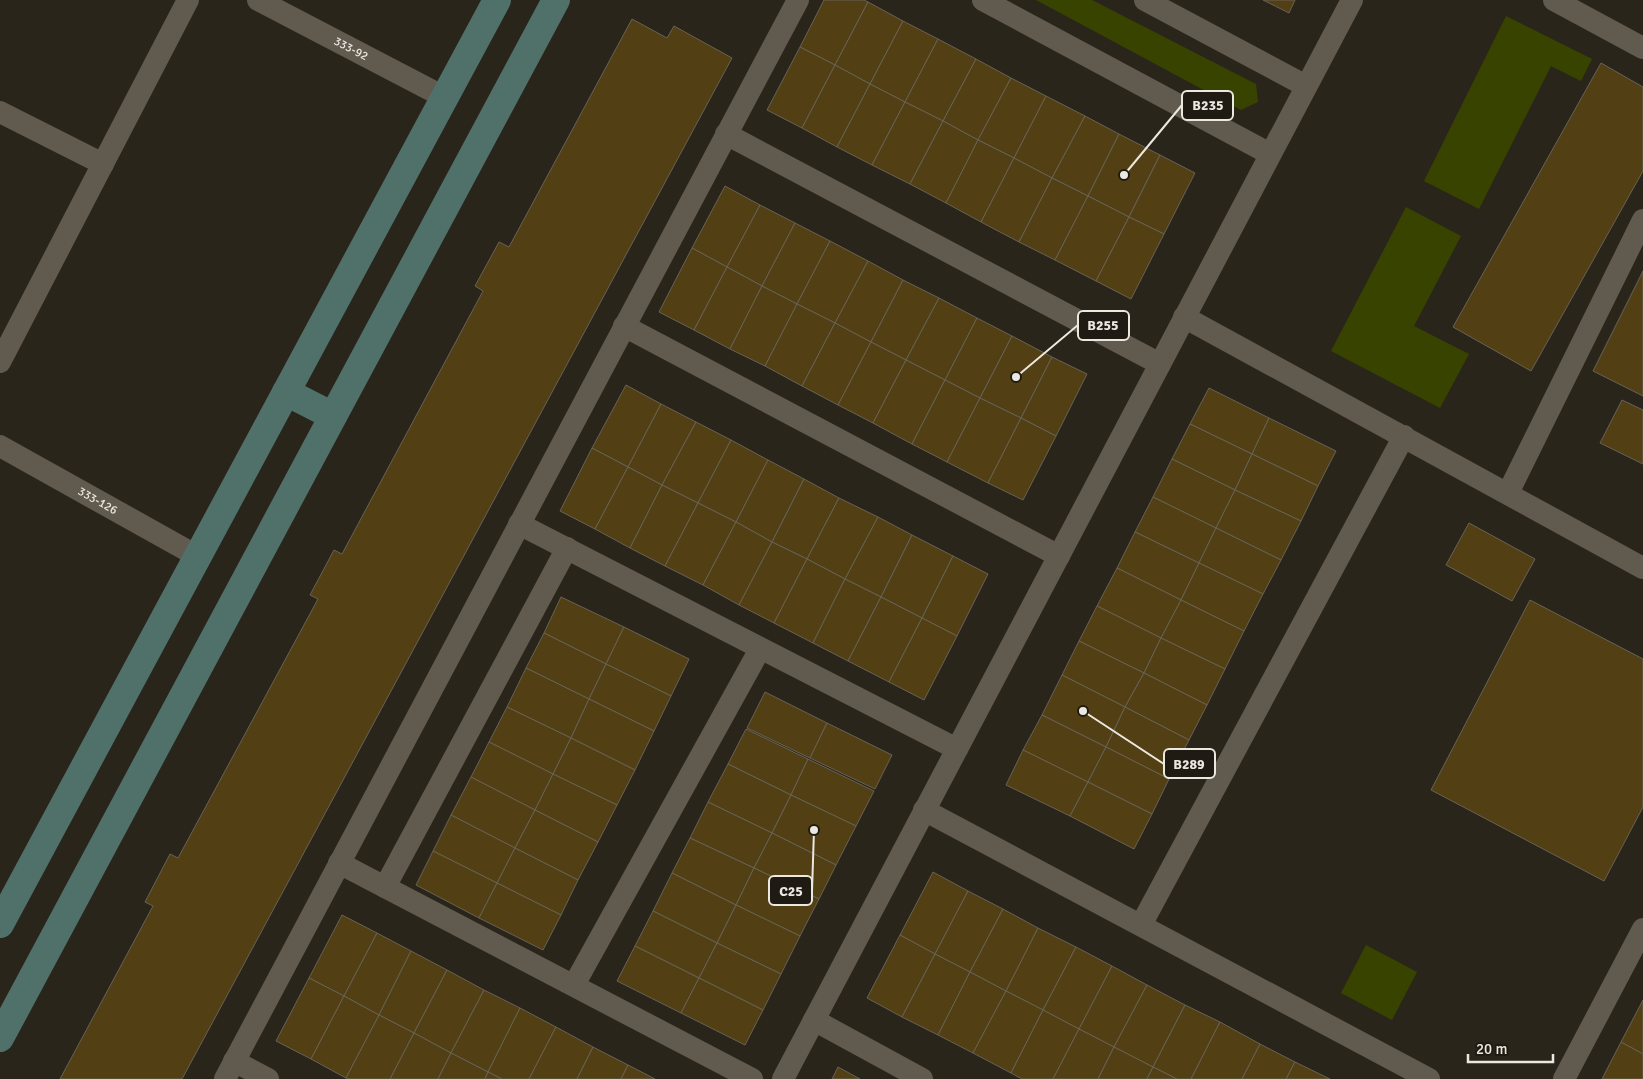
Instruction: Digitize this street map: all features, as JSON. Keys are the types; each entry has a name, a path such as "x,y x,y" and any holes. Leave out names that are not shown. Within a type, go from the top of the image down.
{"main road":[{"path":"0,924 497,0"},
{"path":"0,1038 556,0"},
{"path":"286,392 333,416"}],"street":[{"path":"0,362 188,0"},
{"name":"333-92","path":"258,0 444,97"},
{"path":"268,1079 230,1070 798,0"},
{"path":"983,0 1270,154"},
{"path":"1145,0 1306,86"},
{"path":"783,1079 1352,0"},
{"path":"1554,0 1643,48"},
{"path":"0,112 103,164"},
{"path":"726,134 1160,364"},
{"path":"1508,493 1643,220"},
{"path":"1184,317 1643,568"},
{"path":"624,326 1059,556"},
{"path":"1141,925 1404,436"},
{"name":"333-126","path":"0,446 197,556"},
{"path":"519,524 957,749"},
{"path":"385,887 567,548"},
{"path":"574,985 760,649"},
{"path":"924,810 1141,925 1397,1072 1429,1079"},
{"path":"339,863 752,1079"},
{"path":"1564,1079 1643,929"},
{"path":"814,1020 922,1079"}],"green space":[{"path":"1036,0 1092,0 1256,84 1258,102 1241,110"},
{"path":"1506,16 1592,59 1581,81 1551,66 1479,209 1424,181"},
{"path":"1406,207 1461,236 1414,326 1469,354 1440,408 1331,351"},
{"path":"1366,945 1417,972 1392,1020 1341,993"}],"building":[{"path":"824,0 864,0 868,2 835,65 800,47"},
{"path":"1263,0 1295,0 1289,13"},
{"path":"868,2 903,21 870,84 835,65"},
{"path":"632,19 667,38 674,26 732,58 182,1079 60,1079 153,906 145,902 170,854 178,858 318,599 310,595 334,550 342,554 483,291 475,286 499,242 509,247"},
{"path":"903,21 938,39 905,102 870,84"},
{"path":"938,39 976,59 943,121 905,102"},
{"path":"800,47 835,65 802,128 767,110"},
{"path":"976,59 1011,78 978,140 943,121"},
{"path":"1601,63 1643,87 1643,171 1531,371 1453,327"},
{"path":"835,65 870,84 837,147 802,128"},
{"path":"1011,78 1046,96 1014,158 978,140"},
{"path":"870,84 905,102 872,165 837,147"},
{"path":"1046,96 1085,116 1052,178 1014,158"},
{"path":"905,102 943,121 910,184 872,165"},
{"path":"1085,116 1119,134 1088,196 1052,178"},
{"path":"943,121 978,140 946,203 910,184"},
{"path":"1119,134 1160,155 1129,217 1088,196"},
{"path":"978,140 1014,158 981,222 946,203"},
{"path":"1160,155 1195,173 1164,234 1129,217"},
{"path":"1014,158 1052,178 1019,242 981,222"},
{"path":"1052,178 1088,196 1055,260 1019,242"},
{"path":"725,186 760,205 727,267 692,248"},
{"path":"1088,196 1129,217 1096,281 1055,260"},
{"path":"760,205 795,223 762,286 727,267"},
{"path":"1129,217 1164,234 1131,299 1096,281"},
{"path":"795,223 830,241 797,304 762,286"},
{"path":"830,241 868,261 835,323 797,304"},
{"path":"692,248 727,267 694,330 659,312"},
{"path":"868,261 903,280 871,342 835,323"},
{"path":"727,267 762,286 730,349 694,330"},
{"path":"1643,271 1643,396 1593,371"},
{"path":"903,280 939,298 906,360 871,342"},
{"path":"762,286 797,304 765,366 730,349"},
{"path":"939,298 977,318 945,380 906,360"},
{"path":"797,304 835,323 802,386 765,366"},
{"path":"977,318 1012,336 980,398 945,380"},
{"path":"835,323 871,342 838,405 802,386"},
{"path":"1012,336 1052,357 1021,418 980,398"},
{"path":"871,342 906,360 873,423 838,405"},
{"path":"1052,357 1087,374 1056,436 1021,418"},
{"path":"906,360 945,380 912,444 873,423"},
{"path":"945,380 980,398 947,462 912,444"},
{"path":"626,385 661,404 628,467 592,448"},
{"path":"1209,388 1269,418 1252,454 1190,424"},
{"path":"980,398 1021,418 988,483 947,462"},
{"path":"1622,400 1643,410 1643,464 1600,443"},
{"path":"661,404 696,422 662,485 628,467"},
{"path":"1021,418 1056,436 1023,500 988,483"},
{"path":"1269,418 1336,451 1318,486 1252,454"},
{"path":"696,422 731,440 698,503 662,485"},
{"path":"1190,424 1252,454 1235,490 1172,459"},
{"path":"731,440 768,460 736,522 698,503"},
{"path":"592,448 628,467 595,529 560,511"},
{"path":"1252,454 1318,486 1301,521 1235,490"},
{"path":"1172,459 1235,490 1216,528 1153,497"},
{"path":"768,460 804,479 772,542 736,522"},
{"path":"628,467 662,485 630,548 595,529"},
{"path":"804,479 839,498 807,559 772,542"},
{"path":"662,485 698,503 665,566 630,548"},
{"path":"1235,490 1301,521 1281,560 1216,528"},
{"path":"1153,497 1216,528 1199,563 1135,532"},
{"path":"839,498 878,517 845,579 807,559"},
{"path":"698,503 736,522 703,585 665,566"},
{"path":"878,517 912,535 881,597 845,579"},
{"path":"736,522 772,542 739,605 703,585"},
{"path":"1469,523 1535,559 1512,601 1446,565"},
{"path":"1216,528 1281,560 1263,594 1199,563"},
{"path":"1135,532 1199,563 1181,600 1117,568"},
{"path":"912,535 953,556 922,618 881,597"},
{"path":"772,542 807,559 774,623 739,605"},
{"path":"953,556 988,574 957,636 922,618"},
{"path":"807,559 845,579 813,643 774,623"},
{"path":"1199,563 1263,594 1244,631 1181,600"},
{"path":"1117,568 1181,600 1161,638 1097,606"},
{"path":"845,579 881,597 848,661 813,643"},
{"path":"561,597 624,627 606,664 544,633"},
{"path":"881,597 922,618 889,682 848,661"},
{"path":"1181,600 1244,631 1225,669 1161,638"},
{"path":"1530,600 1643,659 1643,807 1604,881 1431,790"},
{"path":"1097,606 1161,638 1144,673 1079,641"},
{"path":"922,618 957,636 924,700 889,682"},
{"path":"624,627 689,659 671,696 606,664"},
{"path":"544,633 606,664 589,699 526,668"},
{"path":"1161,638 1225,669 1207,705 1144,673"},
{"path":"1079,641 1144,673 1125,707 1062,675"},
{"path":"606,664 671,696 654,731 589,699"},
{"path":"526,668 589,699 571,738 507,707"},
{"path":"1144,673 1207,705 1189,740 1125,707"},
{"path":"1062,675 1125,707 1106,747 1042,715"},
{"path":"765,692 827,723 810,758 747,728"},
{"path":"589,699 654,731 635,770 571,738"},
{"path":"507,707 571,738 553,774 489,742"},
{"path":"1125,707 1189,740 1169,779 1106,747"},
{"path":"1042,715 1106,747 1088,782 1023,750"},
{"path":"827,723 892,755 875,789 810,758"},
{"path":"746,729 808,759 791,795 728,764"},
{"path":"571,738 635,770 617,805 553,774"},
{"path":"489,742 553,774 535,810 471,777"},
{"path":"1106,747 1169,779 1152,814 1088,782"},
{"path":"1023,750 1088,782 1070,816 1006,785"},
{"path":"808,759 874,791 856,826 791,795"},
{"path":"728,764 791,795 772,833 708,802"},
{"path":"553,774 617,805 598,842 535,810"},
{"path":"471,777 535,810 515,848 451,815"},
{"path":"1088,782 1152,814 1134,849 1070,816"},
{"path":"791,795 856,826 836,865 772,833"},
{"path":"708,802 772,833 754,868 690,838"},
{"path":"535,810 598,842 578,880 515,848"},
{"path":"451,815 515,848 497,883 433,851"},
{"path":"772,833 836,865 819,899 754,868"},
{"path":"690,838 754,868 736,905 672,873"},
{"path":"515,848 578,880 561,915 497,883"},
{"path":"433,851 497,883 479,918 416,885"},
{"path":"754,868 819,899 800,936 736,905"},
{"path":"933,872 968,891 935,954 900,935"},
{"path":"672,873 736,905 717,943 653,911"},
{"path":"497,883 561,915 543,950 479,918"},
{"path":"968,891 1003,909 970,972 935,954"},
{"path":"736,905 800,936 781,974 717,943"},
{"path":"1003,909 1038,928 1006,991 970,972"},
{"path":"653,911 717,943 699,978 635,946"},
{"path":"342,915 377,933 344,996 309,978"},
{"path":"1038,928 1076,947 1043,1010 1006,991"},
{"path":"377,933 411,951 379,1015 344,996"},
{"path":"900,935 935,954 902,1017 867,998"},
{"path":"717,943 781,974 763,1010 699,978"},
{"path":"635,946 699,978 681,1013 617,981"},
{"path":"1076,947 1112,966 1079,1029 1043,1010"},
{"path":"411,951 447,970 414,1033 379,1015"},
{"path":"935,954 970,972 938,1035 902,1017"},
{"path":"1112,966 1147,985 1114,1047 1079,1029"},
{"path":"447,970 484,990 451,1053 414,1033"},
{"path":"970,972 1006,991 973,1053 938,1035"},
{"path":"309,978 344,996 311,1059 276,1041"},
{"path":"699,978 763,1010 745,1045 681,1013"},
{"path":"1147,985 1185,1005 1153,1067 1114,1047"},
{"path":"484,990 520,1008 488,1072 451,1053"},
{"path":"1006,991 1043,1010 1011,1073 973,1053"},
{"path":"344,996 379,1015 346,1078 311,1059"},
{"path":"1643,1000 1643,1054 1621,1042"},
{"path":"1185,1005 1220,1022 1191,1079 1177,1079 1153,1067"},
{"path":"520,1008 556,1027 529,1079 502,1079 488,1072"},
{"path":"1043,1010 1079,1029 1053,1079 1022,1079 1011,1073"},
{"path":"379,1015 414,1033 390,1079 346,1078"},
{"path":"1220,1022 1260,1044 1242,1079 1191,1079"},
{"path":"556,1027 593,1047 577,1079 529,1079"},
{"path":"1079,1029 1114,1047 1098,1079 1053,1079"},
{"path":"414,1033 451,1053 438,1079 390,1079"},
{"path":"1621,1042 1643,1054 1643,1079 1602,1079"},
{"path":"1260,1044 1295,1062 1286,1079 1242,1079"},
{"path":"593,1047 628,1065 621,1079 577,1079"},
{"path":"1114,1047 1153,1067 1147,1079 1098,1079"},
{"path":"451,1053 488,1072 485,1079 438,1079"},
{"path":"1295,1062 1330,1079 1286,1079"},
{"path":"628,1065 655,1079 621,1079"},
{"path":"838,1067 860,1079 832,1079"},
{"path":"1153,1067 1177,1079 1147,1079"},
{"path":"488,1072 502,1079 485,1079"}],"place":[{"name":"B235","path":"1124,175"},
{"name":"B255","path":"1016,377"},
{"name":"B289","path":"1083,711"},
{"name":"C25","path":"814,830"}]}
